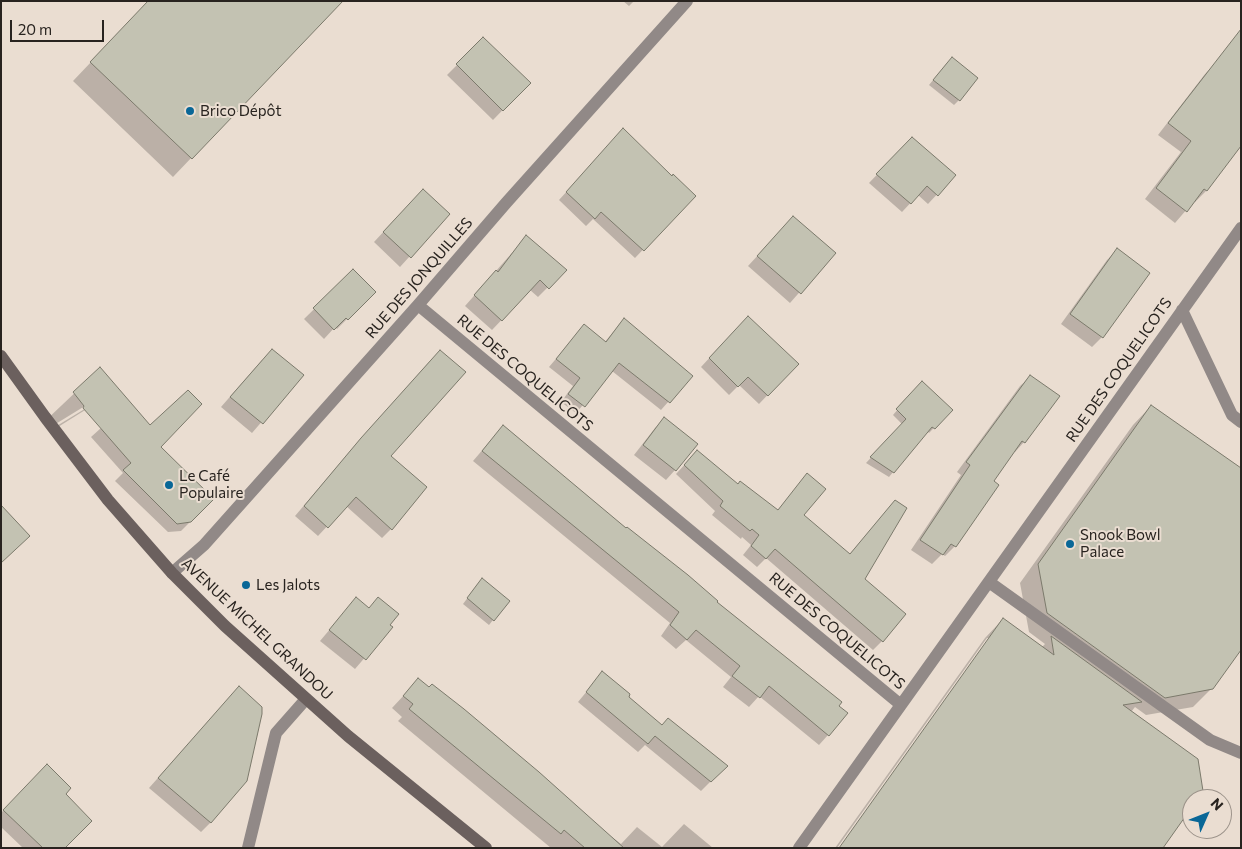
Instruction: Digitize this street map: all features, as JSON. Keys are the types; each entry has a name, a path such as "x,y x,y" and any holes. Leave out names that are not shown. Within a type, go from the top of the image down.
{"main road":[{"name":"AVENUE MICHEL GRANDOU","path":"1,356 108,500 172,573 225,626 348,736 486,848"}],"street":[{"name":"RUE DES JONQUILLES","path":"172,573 204,545 687,1"},
{"name":"RUE DES COQUELICOTS","path":"418,305 901,704 1241,228"},
{"path":"1182,310 1232,415 1241,422"},
{"path":"989,582 1210,740 1241,753"},
{"path":"248,848 276,733 306,699"},
{"path":"799,848 901,704"}],"building":[{"name":"Brico Dépôt","path":"148,1 343,1 192,159 90,62"},
{"path":"1241,29 1241,146 1207,191 1204,189 1187,212 1156,188 1191,141 1168,123"},
{"path":"483,37 531,83 503,111 456,64"},
{"path":"952,57 978,78 960,101 933,80"},
{"path":"623,128 672,176 673,174 696,196 644,251 601,212 595,219 566,192"},
{"path":"912,137 956,175 938,196 927,186 911,204 876,174"},
{"path":"423,189 450,214 411,258 383,232"},
{"path":"793,216 836,253 801,294 757,256"},
{"path":"526,235 567,270 549,289 540,280 502,321 474,295 496,270 498,272"},
{"path":"1117,248 1150,273 1103,338 1070,314"},
{"path":"353,269 376,292 348,320 346,318 334,330 313,308"},
{"path":"748,316 799,364 768,396 748,377 738,387 709,358"},
{"path":"624,318 693,376 670,403 619,363 585,407 568,394 580,378 556,359 584,324 606,342"},
{"path":"272,349 304,375 263,424 230,397"},
{"path":"440,350 466,372 391,456 427,487 392,530 356,497 328,528 304,506 361,438"},
{"path":"100,367 150,425 188,390 202,404 161,447 214,499 191,522 177,524 123,470 131,463 83,408 84,406 73,392"},
{"path":"1030,375 1060,396 1025,443 1022,441 994,481 999,485 956,547 951,544 943,555 920,540 970,465 966,462"},
{"path":"922,381 953,410 935,429 932,427 894,473 870,457 906,419 896,409"},
{"path":"1151,405 1241,468 1241,650 1213,689 1165,698 1047,613 1038,564"},
{"path":"664,417 698,444 676,471 643,445"},
{"path":"503,425 626,528 688,575 717,602 842,702 839,706 848,713 829,736 769,686 760,698 732,676 740,666 696,630 687,640 670,625 679,612 482,451"},
{"path":"697,450 738,484 740,481 778,510 807,473 826,489 804,515 850,554 895,500 907,508 865,579 906,614 883,642 775,549 766,559 751,546 759,535 752,529 750,531 720,506 723,501 684,465"},
{"path":"1,505 30,536 1,563"},
{"path":"482,578 510,601 494,621 467,598"},
{"path":"356,597 369,608 378,597 399,614 390,625 393,627 366,660 329,630"},
{"path":"1003,618 1054,655 1051,636 1142,702 1123,705 1198,759 1203,789 1182,789 1182,821 1163,848 839,848"},
{"path":"602,671 630,694 629,697 662,725 668,718 728,766 711,782 655,736 648,744 586,692"},
{"path":"418,678 429,687 432,684 464,709 539,772 624,848 585,848 564,830 561,834 409,709 413,704 403,696"},
{"path":"239,686 262,707 262,714 247,781 211,823 158,778"},
{"path":"47,764 71,788 66,794 92,821 65,848 43,848 3,810"}],"place":[{"name":"Brico Dépôt","path":"190,111"},
{"name":"Le Café Populaire","path":"169,485"},
{"name":"Snook Bowl Palace","path":"1070,544"},
{"name":"Les Jalots","path":"246,585"}]}
